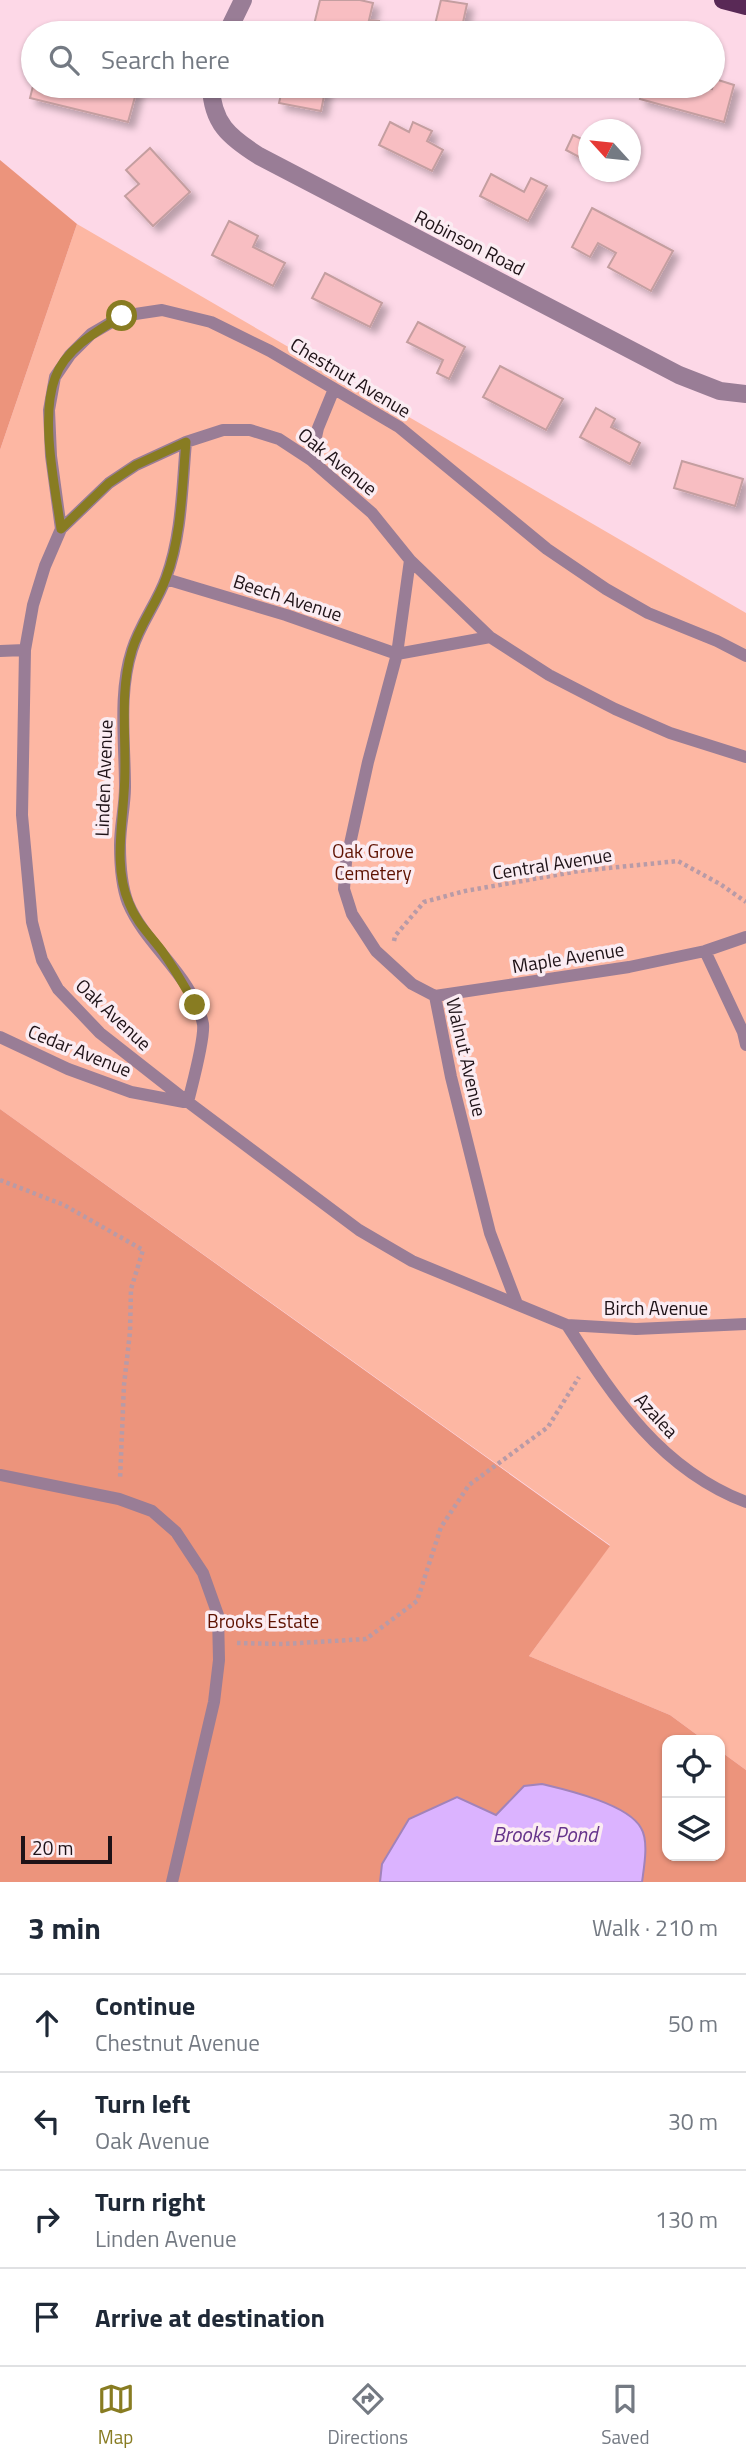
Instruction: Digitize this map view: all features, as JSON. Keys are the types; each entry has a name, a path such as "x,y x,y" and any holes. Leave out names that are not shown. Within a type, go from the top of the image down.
{"main road":[{"path":"723,0 746,6"}],"street":[{"path":"233,21 243,0"},
{"name":"Robinson Road","path":"211,98 217,118 232,137 259,156 679,375 720,391 746,394"}],"lane":[{"name":"Chestnut Avenue","path":"61,529 51,456 50,410 55,377 70,355 91,334 122,316 162,310 211,322 270,351 400,427 547,549 606,589 648,612 717,640 746,656"},
{"path":"311,460 318,428 334,389"},
{"name":"Oak Avenue","path":"567,1325 412,1261 359,1230 100,1033 58,989 42,960 32,922 22,815 25,650 33,605 45,566 61,529 109,483 136,465 186,442 223,430 250,430 279,439 311,460 372,513 410,560 491,637 549,675 615,709 670,733 746,757"},
{"name":"Linden Avenue","path":"186,442 178,532 166,579 132,650 125,684 125,789 120,844 128,903 141,926 184,985 203,1026 188,1102"},
{"name":"Walnut Avenue","path":"410,560 397,654 368,762 346,862 344,889 352,914 376,951 412,984 435,996 490,1233 517,1304"},
{"name":"Beech Avenue","path":"166,579 286,615 397,654"},
{"path":"397,654 491,637"},
{"path":"0,651 25,650"},
{"name":"Maple Avenue","path":"435,996 629,967 705,951 746,937"},
{"path":"705,951 745,1035"},
{"name":"Cedar Avenue","path":"0,1037 68,1069 131,1092 188,1102"},
{"name":"Birch Avenue","path":"567,1325 636,1329 746,1324"},
{"name":"Azalea","path":"567,1325 613,1395 657,1446 700,1481 746,1502"},
{"path":"0,1475 119,1499 152,1511 176,1532 203,1573 218,1615 214,1702 172,1882"}],"path":[{"name":"Central Avenue","path":"388,962 395,936 424,902 465,891 579,871 678,860 746,902"},
{"path":"0,1180 64,1205 143,1251 131,1289 119,1499"},
{"path":"218,1643 283,1644 366,1639 417,1601 441,1527 469,1485 548,1427 590,1360"}],"green space":[{"path":"0,160 77,224 0,450"},
{"name":"Oak Grove Cemetery","path":"77,224 746,613 746,1770 725,1755 725,1735 697,1735 670,1715 529,1656 610,1545 0,1109 0,450"},
{"name":"Brooks Estate","path":"0,1109 610,1546 529,1656 670,1715 697,1735 662,1735 662,1861 725,1861 725,1755 746,1770 746,1882 0,1882"}],"water":[{"name":"Brooks Pond","path":"542,1784 596,1799 634,1819 645,1840 642,1882 380,1882 382,1864 409,1819 457,1797 496,1815 524,1786"}],"building":[{"path":"320,0 360,0 373,3 369,20 379,21 315,21"},
{"path":"441,0 467,4 463,21 436,21"},
{"path":"725,82 734,85 724,122 640,99 725,98"},
{"path":"30,98 135,98 128,122"},
{"path":"280,98 324,98 321,111 279,103"},
{"path":"390,122 409,132 413,122 432,131 427,141 443,150 432,171 379,145"},
{"path":"573,135 578,137 578,156 566,150"},
{"path":"150,148 190,192 153,226 125,196 139,184 126,170"},
{"path":"491,174 524,192 531,178 547,186 528,221 480,196"},
{"path":"592,208 673,251 651,291 608,267 616,253 598,243 590,257 572,247"},
{"path":"229,221 258,236 253,247 285,263 273,286 212,255"},
{"path":"325,273 382,303 370,327 312,298"},
{"path":"418,322 465,347 449,379 437,373 443,360 407,342"},
{"path":"500,366 563,399 546,430 483,397"},
{"path":"596,408 615,419 611,427 640,443 630,464 580,437"},
{"path":"682,461 743,479 735,506 674,488"}],"route":[{"path":"122,316 91,334 70,355 55,377 50,410 51,456 61,529 109,483 136,465 186,442 178,532 166,579 132,650 125,684 125,789 120,844 128,903 195,1005"}]}
